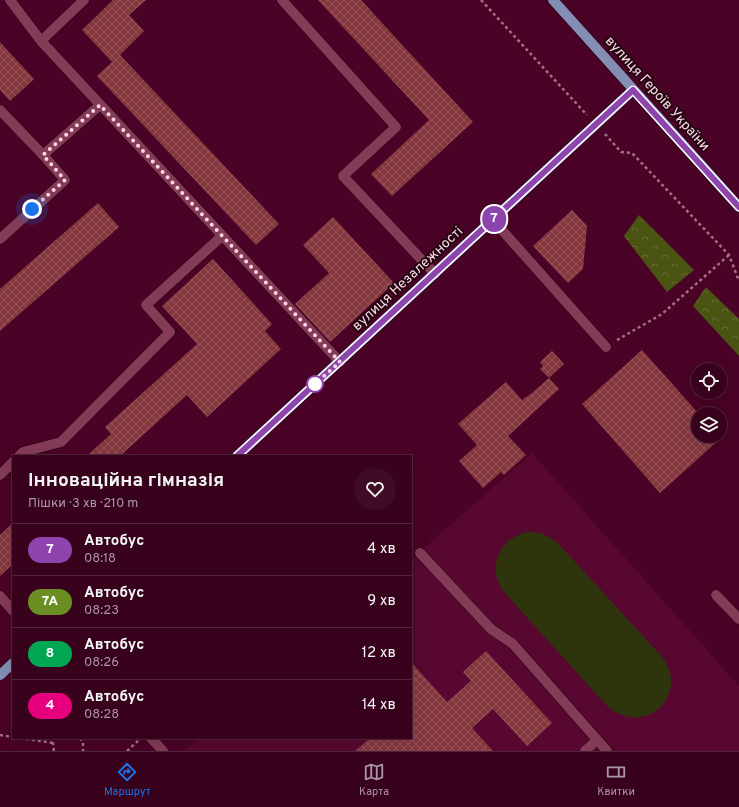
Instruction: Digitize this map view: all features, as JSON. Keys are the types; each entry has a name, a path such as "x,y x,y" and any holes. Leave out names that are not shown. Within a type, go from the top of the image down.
{"main road":[{"name":"вулиця Героїв України","path":"553,0 739,207"},
{"name":"вулиця Незалежності","path":"239,455 633,90"},
{"path":"0,675 12,664"}],"lane":[{"path":"10,0 41,41 340,362"},
{"path":"41,41 84,0"},
{"path":"282,0 396,127 343,176 435,274"},
{"path":"43,155 100,105"},
{"path":"0,110 65,180 0,239"},
{"path":"493,220 606,347"},
{"path":"20,455 23,452 61,442 170,332 146,305 222,236"},
{"path":"0,475 12,463"},
{"path":"420,553 491,629 513,644 607,751"},
{"path":"716,595 739,619"},
{"path":"0,596 12,610"},
{"path":"152,739 163,751"},
{"path":"585,751 597,740"}],"path":[{"path":"482,0 621,152 632,153 729,255 739,281"},
{"path":"606,347 662,314 729,255"},
{"path":"0,735 12,737"},
{"path":"27,739 54,743"},
{"path":"54,751 56,739"},
{"path":"81,739 83,742 83,751"},
{"path":"127,751 140,739"}],"shaded area":[{"path":"532,453 739,686 739,751 184,751 197,739 412,739 412,559"}],"green space":[{"path":"639,215 694,270 667,292 624,236"},
{"path":"706,287 739,319 739,356 693,306"},
{"path":"527,532 541,533 556,541 663,658 670,672 671,685 667,697 660,707 649,714 637,717 623,715 609,708 503,591 498,582 496,573 498,555 509,541 517,535"}],"building":[{"path":"113,0 146,0 129,15 144,31 120,55 279,224 256,245 97,76 112,62 82,30"},
{"path":"318,0 361,0 473,122 392,196 371,174 429,120"},
{"path":"0,42 34,79 10,101 0,90"},
{"path":"98,203 119,227 0,331 0,289"},
{"path":"572,210 587,226 583,269 568,283 533,246"},
{"path":"333,217 394,283 330,342 295,304 329,273 303,245"},
{"path":"213,259 272,324 265,331 281,349 207,417 187,395 121,455 88,455 111,434 105,427 197,344 162,306"},
{"path":"642,350 693,407 691,407 691,443 715,443 660,493 582,404"},
{"path":"552,351 564,364 549,378 540,369 543,366 540,362"},
{"path":"549,378 559,389 508,436 526,455 504,475 501,472 483,488 459,461 477,445 458,424 506,382 522,400"},
{"path":"12,524 12,565 0,576 0,535"},
{"path":"486,651 552,723 527,746 493,709 472,728 493,751 355,751 369,739 412,739 412,663 447,702 471,681 463,672"}],"bus line":[{"name":"7","path":"238,455 633,90 739,207"}],"route":[{"path":"32,209 65,180 43,155 100,105 340,362 315,384"}]}
